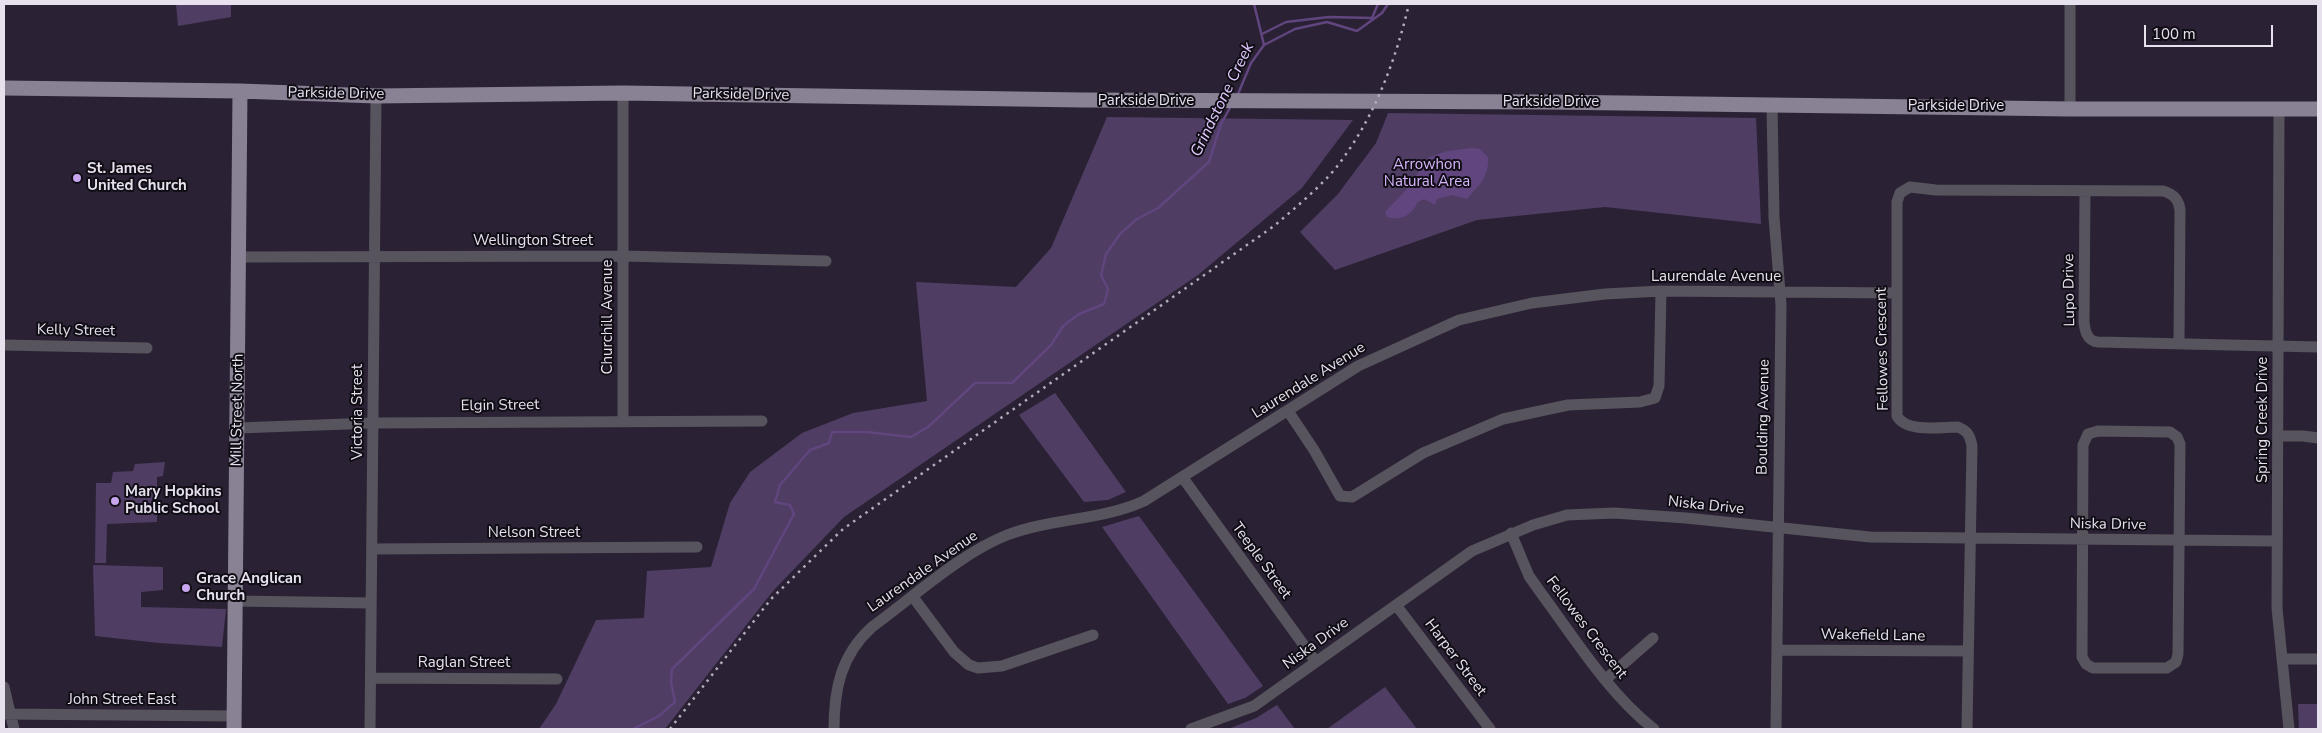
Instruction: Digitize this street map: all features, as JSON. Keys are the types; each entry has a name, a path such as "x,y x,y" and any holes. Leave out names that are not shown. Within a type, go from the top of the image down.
{"main road":[{"name":"Parkside Drive","path":"4,88 240,91 376,96 623,93 1220,101 2318,109"},
{"name":"Mill Street North","path":"234,722 240,91"}],"street":[{"path":"2070,4 2070,108"},
{"name":"Churchill Avenue","path":"623,93 623,420"},
{"name":"Victoria Street","path":"370,729 376,96"},
{"name":"Boulding Avenue","path":"1772,105 1774,217 1780,292 1776,729"},
{"name":"Spring Creek Drive","path":"2279,109 2277,618 2289,729"},
{"name":"Fellowes Crescent","path":"1967,729 1972,446 1968,434 1958,427 1905,425 1897,416 1898,202 1904,190 1910,187 1936,190 2085,192"},
{"path":"2085,192 2163,191 2177,198 2180,210 2179,342"},
{"name":"Lupo Drive","path":"2085,192 2084,322 2086,334 2090,340 2098,342 2179,342 2318,347"},
{"name":"Wellington Street","path":"239,257 624,256 826,262"},
{"path":"1288,411 1314,450 1340,496 1352,497 1423,454 1503,420 1568,405 1640,402 1655,398 1658,386 1661,291"},
{"name":"Laurendale Avenue","path":"834,729 834,702 839,679 848,657 859,640 872,627 976,551 1006,535 1037,526 1122,510 1150,498 1358,366 1459,320 1532,303 1605,294 1661,291 1897,293"},
{"name":"Kelly Street","path":"4,345 147,348"},
{"name":"Elgin Street","path":"238,428 373,423 623,420 762,421"},
{"path":"2098,431 2170,432 2177,437 2180,444 2177,660 2166,668 2107,668 2089,666 2082,656 2082,540 2083,445 2088,434 2098,431"},
{"path":"2278,436 2318,438"},
{"name":"Teeple Street","path":"1183,478 1316,662"},
{"name":"Niska Drive","path":"1191,729 1254,706 1472,551 1511,533 1568,515 1614,513 1686,518 1870,537 2277,541"},
{"name":"Fellowes Crescent","path":"1511,533 1535,585 1606,679 1634,712 1654,729"},
{"name":"Nelson Street","path":"372,549 697,547"},
{"path":"913,597 954,652 970,665 978,668 1002,666 1093,635"},
{"path":"235,601 370,603"},
{"name":"Harper Street","path":"1396,605 1490,729"},
{"path":"1606,679 1652,638"},
{"name":"Wakefield Lane","path":"1777,650 1968,651"},
{"path":"2282,659 2318,658"},
{"name":"Raglan Street","path":"371,678 556,679"},
{"path":"4,687 7,714 14,729"},
{"name":"John Street East","path":"7,714 234,722"}],"green space":[{"path":"176,4 231,4 231,17 178,26"},
{"name":"Arrowhon Natural Area","path":"1388,113 1756,118 1761,224 1605,207 1477,220 1335,270 1300,232 1338,194 1376,143"},
{"path":"1107,117 1353,120 1302,188 1198,275 844,517 773,591 665,729 539,729 556,704 596,620 644,618 647,571 711,567 730,503 750,472 802,433 853,413 927,401 916,282 1016,287 1051,248"},
{"path":"1055,393 1126,492 1108,500 1084,502 1019,415"},
{"path":"165,462 163,476 157,477 157,522 107,524 106,563 95,563 96,483 111,483 113,472 133,471 135,464"},
{"path":"1139,516 1263,686 1245,698 1228,704 1102,527"},
{"path":"93,565 163,567 163,590 141,592 141,607 226,609 222,647 95,636"},
{"path":"1385,687 1417,729 1327,729"},
{"path":"2298,704 2318,704 2318,729 2299,729"},
{"path":"1277,705 1295,729 1228,729 1256,718"}],"shaded area":[{"path":"1480,149 1488,157 1488,164 1480,185 1467,199 1452,195 1437,199 1435,205 1424,199 1418,202 1406,216 1398,218 1387,217 1385,212 1405,191 1429,157 1447,151"}],"waterway":[{"name":"Grindstone Creek","path":"1238,94 1251,63 1264,45 1254,4"},
{"path":"1262,34 1286,22 1329,17 1372,18 1378,4"},
{"path":"1264,45 1295,29 1327,22 1357,31 1382,13 1388,4"},
{"name":"Grindstone Creek","path":"633,729 659,716 675,702 671,682 672,669 754,589 794,514 790,505 775,502 780,485 810,450 829,443 832,432 867,432 911,437 928,427 975,383 1012,383 1051,345 1063,326 1079,314 1104,304 1108,289 1101,275 1106,254 1120,234 1137,219 1158,208 1209,162 1221,124 1231,106"}],"railway":[{"path":"670,729 771,599 843,529 1274,226 1306,199 1335,169 1361,131 1381,91 1397,48 1409,4"}],"place":[{"name":"St. James United Church","path":"77,178"},
{"name":"Mary Hopkins Public School","path":"115,501"},
{"name":"Grace Anglican Church","path":"186,588"}]}
